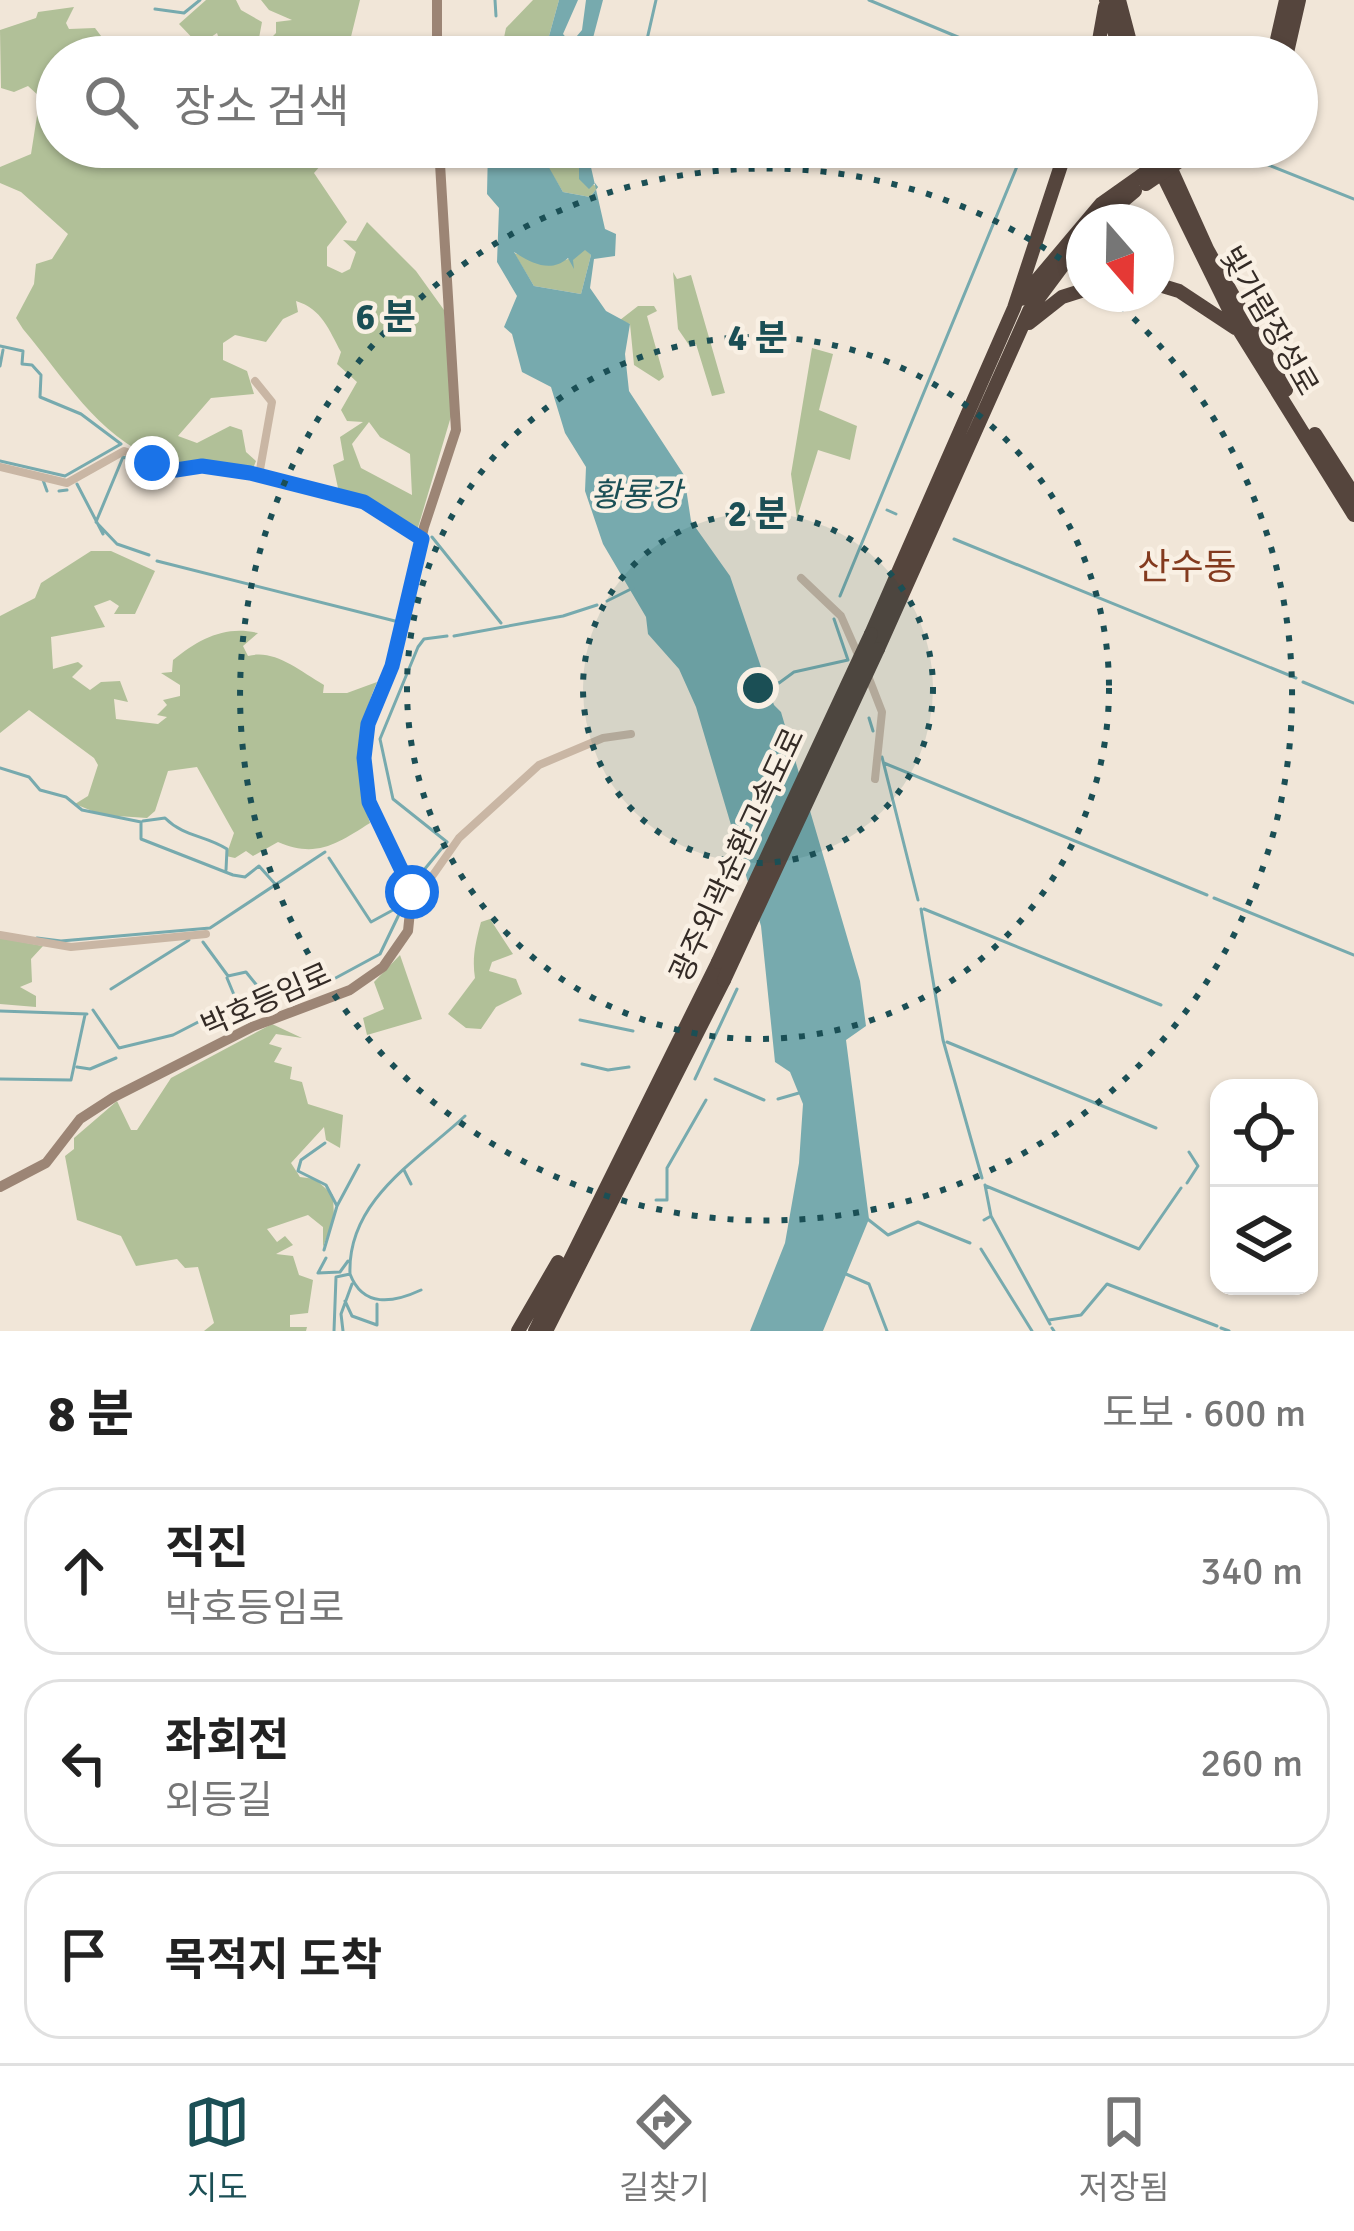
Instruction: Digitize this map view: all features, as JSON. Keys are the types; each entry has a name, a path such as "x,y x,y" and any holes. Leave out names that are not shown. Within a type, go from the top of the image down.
{"highway":[{"path":"1128,0 1132,36"},
{"path":"1278,36 1286,0"},
{"path":"1291,36 1299,0"},
{"path":"1110,1 1125,36"},
{"path":"1101,36 1110,1"},
{"path":"1110,1 1117,36"},
{"path":"981,400 1060,168"},
{"name":"빛가람장성로","path":"1159,168 1239,330 1354,515"},
{"path":"1014,308 1093,212 1162,168"},
{"name":"빛가람장성로","path":"1171,168 1208,249 1287,390 1354,495"},
{"path":"1117,204 1144,179"},
{"path":"981,400 1066,259"},
{"path":"1174,289 1239,330"},
{"path":"1012,346 1034,316 1066,299"},
{"name":"광주외곽순환고속도로","path":"938,501 971,435 981,400"},
{"name":"광주외곽순환고속도로","path":"546,1331 724,980 981,400"},
{"name":"광주외곽순환고속도로","path":"535,1331 874,641"},
{"path":"518,1331 606,1180"},
{"path":"556,1331 595,1235"}],"street":[{"path":"436,0 437,36"},
{"path":"414,902 369,802 364,758 368,724 392,666 422,539 451,455 457,412 441,244 439,168"},
{"path":"255,381 272,403 259,476"},
{"path":"0,467 67,483 124,452 176,470 202,466 364,502 422,539"},
{"path":"801,578 841,616 883,712 875,779"},
{"path":"414,902 459,838 539,765 603,738 631,734"},
{"name":"박호등임로","path":"0,1187 46,1163 80,1119 103,1103 252,1027 330,999 368,978 408,931 414,902"},
{"path":"0,935 71,947 206,934"}],"green space":[{"path":"206,0 236,0 241,10 262,22 259,36 190,36 179,24"},
{"path":"261,0 360,0 351,36 273,36 276,22 292,20 269,10"},
{"path":"533,0 559,0 549,36 504,36 506,28"},
{"path":"74,7 66,23 69,29 95,28 101,36 36,36 36,93 28,86 14,92 1,88 0,30 36,18 38,12"},
{"path":"36,122 36,168 318,168 314,173 347,222 327,247 327,266 342,273 350,269 356,252 343,240 356,241 367,222 416,271 444,310 452,413 417,531 368,498 338,488 333,465 344,460 340,437 363,422 347,421 341,410 357,382 337,364 341,352 318,315 296,301 298,312 283,319 266,342 235,335 223,343 223,360 247,371 254,394 211,398 178,436 197,443 230,426 242,430 246,452 256,461 252,471 158,460 99,420 16,318 34,284 36,264 52,259 68,234 21,192 0,183 0,167 31,154","holes":["369,422 380,437 410,454 412,495 361,468 352,444"]},
{"path":"548,168 581,168 582,179 598,187 590,197 563,192"},
{"path":"585,249 591,255 581,294 534,286 514,253 560,261"},
{"path":"673,272 677,279 691,275 725,393 712,396 696,344 689,345 678,329"},
{"path":"638,306 654,306 657,311 647,316 664,377 659,381 634,365 630,324 620,320"},
{"path":"812,348 833,354 819,410 857,426 850,460 818,450 797,518 791,474"},
{"path":"91,551 111,551 155,571 135,614 114,614 119,606 110,600 94,606 105,627 51,637 53,669 78,662 83,666 72,677 90,690 101,682 120,681 128,702 114,699 116,719 158,724 167,717 157,715 167,705 163,700 180,696 180,685 161,673 172,672 173,660 223,632 258,633 243,646 248,656 267,655 286,662 324,685 323,693 347,693 377,682 359,752 370,823 316,849 278,842 253,856 246,851 235,858 226,856 234,833 197,767 168,771 155,811 147,818 102,815 75,804 88,796 98,765 94,758 29,710 0,733 0,616 35,598 41,583"},
{"path":"490,919 513,954 492,962 489,971 516,979 522,994 496,1007 481,1029 466,1028 448,1014 475,978 481,922"},
{"path":"0,938 43,946 31,959 32,982 20,987 36,996 36,1007 0,1004"},
{"path":"400,955 422,1019 367,1035 363,1018 384,1009 374,982"},
{"path":"272,1024 302,1038 276,1034 269,1044 282,1048 274,1062 292,1067 290,1079 302,1082 308,1104 343,1115 340,1148 326,1140 324,1127 291,1163 300,1177 315,1179 333,1195 334,1218 323,1247 323,1227 308,1215 267,1229 277,1242 285,1236 293,1245 276,1254 293,1256 299,1275 313,1280 308,1313 290,1315 290,1327 307,1327 306,1331 204,1331 214,1323 198,1267 185,1268 177,1259 136,1266 121,1236 77,1220 65,1156 74,1149 74,1138 117,1101 131,1130 137,1130 171,1078"}],"water":[{"path":"559,0 578,0 565,36 549,36"},
{"path":"586,0 603,0 594,36 577,36"},
{"name":"황룡강","path":"488,168 549,168 563,192 590,197 596,189 605,229 616,234 615,256 594,259 590,288 606,311 630,324 625,354 629,391 684,475 691,521 730,576 774,705 781,712 860,981 866,1026 846,1040 869,1219 823,1331 750,1331 785,1243 799,1163 803,1104 790,1072 775,1062 761,926 696,707 679,669 648,634 646,617 603,544 585,491 586,467 565,433 551,387 522,372 512,334 504,327 517,296 497,262 499,208 487,194","holes":["585,250 591,255 581,294 534,286 514,252 542,265 568,258 574,269 573,260"]},
{"path":"579,168 591,168 595,183 589,189 579,179"}],"waterway":[{"path":"155,9 184,13 200,0"},
{"path":"495,0 496,16"},
{"path":"648,36 656,0"},
{"path":"869,0 956,36"},
{"path":"840,596 1016,168"},
{"path":"1276,168 1354,199"},
{"path":"0,346 23,351 22,364 32,365 41,375 40,397 81,414 121,444 65,476 0,461"},
{"path":"0,366 3,350"},
{"path":"144,464 123,457 96,522 117,544 149,555"},
{"path":"43,480 47,491"},
{"path":"77,484 103,534"},
{"path":"59,491 67,490"},
{"path":"887,510 896,514"},
{"path":"432,537 501,623"},
{"path":"954,539 1296,678"},
{"path":"157,561 395,621"},
{"path":"607,601 633,588"},
{"path":"454,636 597,605"},
{"path":"763,680 779,683 794,672 848,660 834,619"},
{"path":"419,876 447,842 393,799 380,739 418,647 424,639 447,636"},
{"path":"1303,682 1354,703"},
{"path":"869,718 873,731"},
{"path":"882,757 918,900"},
{"path":"884,763 1207,895"},
{"path":"0,768 29,777 40,790 66,797 82,810 141,822 141,839 233,875 245,877 259,866 276,885"},
{"path":"143,821 165,818 227,849 226,870"},
{"path":"37,938 61,941 210,928 325,852"},
{"path":"329,858 371,922 404,904 404,893"},
{"path":"1214,898 1354,955"},
{"path":"203,942 228,976 246,972 259,988 277,983 306,994 380,954 404,904"},
{"path":"921,909 943,1040 982,1178"},
{"path":"924,909 1161,1005"},
{"path":"111,989 189,940"},
{"path":"93,1010 119,1048 173,1035 237,1002 227,978"},
{"path":"695,1079 737,989"},
{"path":"0,1011 87,1014"},
{"path":"0,1079 71,1080 85,1015"},
{"path":"580,1020 633,1031"},
{"path":"947,1042 1156,1128"},
{"path":"77,1067 90,1069 116,1058"},
{"path":"582,1064 608,1070 629,1067"},
{"path":"715,1079 764,1100"},
{"path":"778,1099 799,1093"},
{"path":"656,1200 667,1200 667,1168 706,1100"},
{"path":"334,1331 336,1277 350,1274 360,1224 389,1184 465,1116"},
{"path":"325,1143 301,1160 298,1171 326,1185 337,1206"},
{"path":"1187,1183 1198,1166 1189,1152"},
{"path":"324,1250 337,1206 359,1165"},
{"path":"404,1170 411,1184"},
{"path":"984,1220 991,1216 985,1185"},
{"path":"986,1186 1139,1249 1181,1188"},
{"path":"991,1216 1050,1324"},
{"path":"865,1217 888,1235 918,1222 970,1243"},
{"path":"981,1249 1032,1331"},
{"path":"326,1258 318,1273 340,1272 348,1261"},
{"path":"350,1274 363,1293 380,1300 421,1290"},
{"path":"846,1274 869,1284 887,1331"},
{"path":"343,1331 341,1314 352,1284"},
{"path":"1049,1320 1081,1315 1107,1284 1217,1326"},
{"path":"345,1301 352,1316 377,1325 377,1304"},
{"path":"1221,1328 1229,1331"}],"district":[{"name":"산수동","path":"1187,566"}],"route":[{"path":"152,463 176,470 202,466 250,473 279,484 343,496 364,502 422,539 392,666 368,724 364,758 369,802 412,892"}]}
